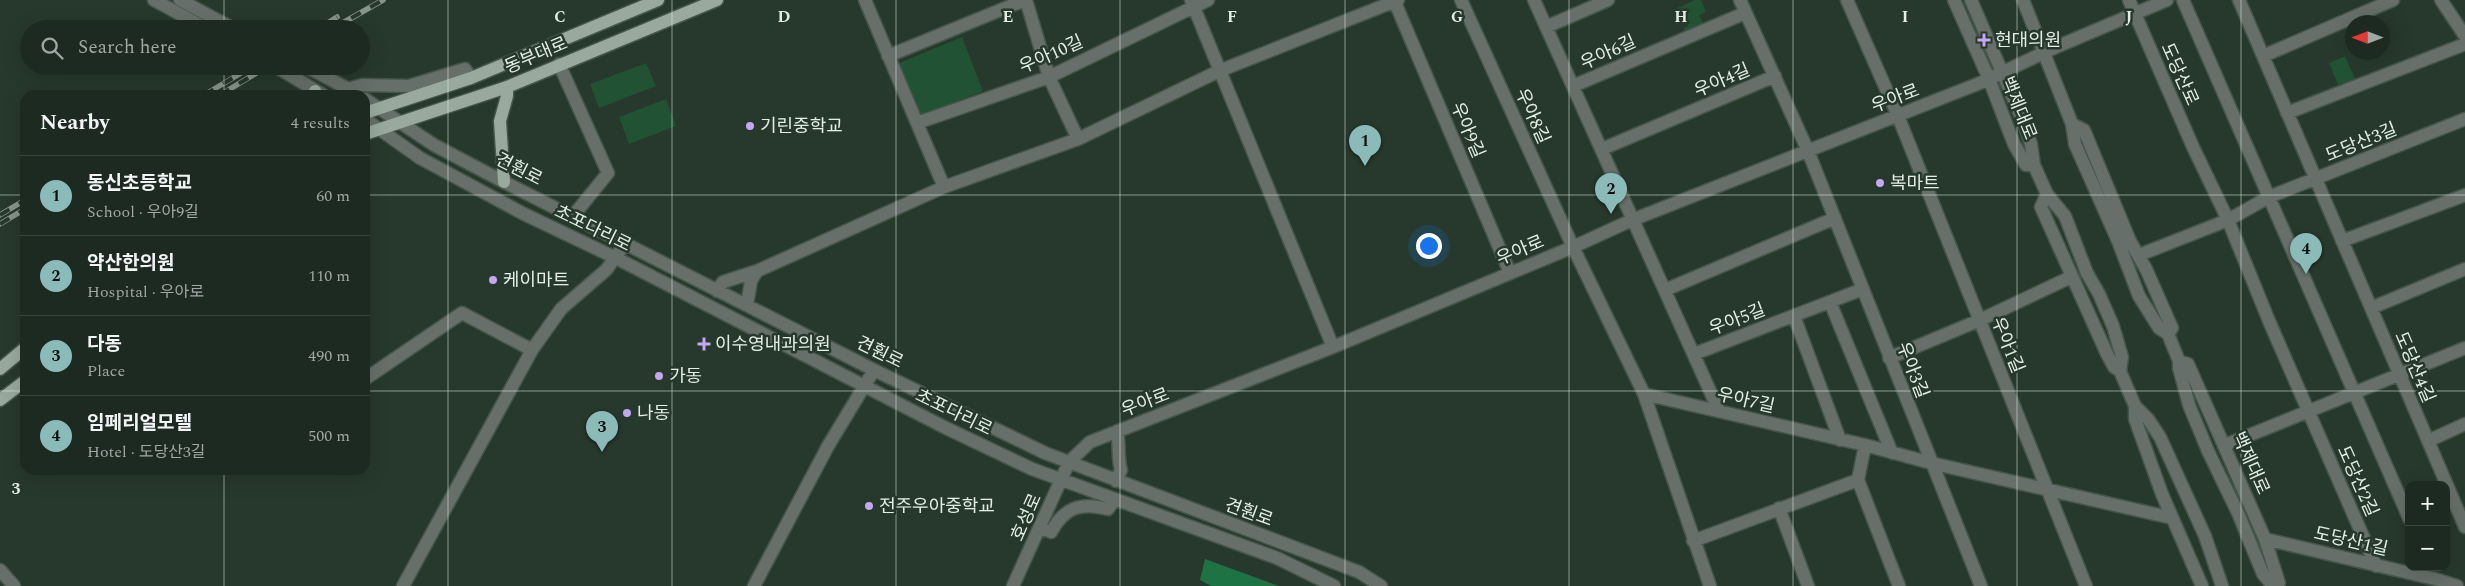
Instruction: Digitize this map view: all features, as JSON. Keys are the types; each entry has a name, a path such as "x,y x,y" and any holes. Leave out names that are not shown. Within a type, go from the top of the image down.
{"main road":[{"name":"동부대로","path":"370,112 471,78 658,0"},
{"name":"동부대로","path":"370,132 507,87 717,0"},
{"path":"504,182 500,121 507,96 507,87"},
{"path":"0,369 20,352"},
{"path":"0,400 20,384"}],"street":[{"path":"154,0 190,20"},
{"path":"180,0 217,20"},
{"path":"865,0 944,187"},
{"path":"888,56 1025,0 1049,77 1078,139"},
{"name":"우아10길","path":"917,123 1049,77 1192,3 1208,0"},
{"name":"우아9길","path":"1219,71 1396,0 1510,273"},
{"name":"우아8길","path":"1461,0 1574,247"},
{"name":"우아6길","path":"1534,0 1632,220"},
{"path":"1546,27 1608,0"},
{"name":"우아4길","path":"1740,0 1808,151"},
{"name":"우아1길","path":"1847,0 1898,116 2086,586"},
{"name":"백제대로","path":"1954,0 1989,79 2014,144 2026,165 2034,165"},
{"name":"백제대로","path":"1971,0 2003,72 2031,144 2034,165 2047,194 2065,216 2087,273 2100,294 2114,326 2122,357 2120,371 2135,406 2148,419 2160,437 2205,536 2222,586"},
{"name":"백제대로","path":"2023,0 2072,124 2075,144 2118,241 2139,296 2159,328 2168,334 2179,361 2179,368 2189,406 2238,513 2263,574 2273,586"},
{"name":"도당산로","path":"2129,0 2193,147 2228,220"},
{"path":"2044,52 2167,0"},
{"path":"2184,0 2405,509"},
{"name":"도당산4길","path":"2239,0 2465,527"},
{"path":"2263,56 2393,0"},
{"path":"2441,0 2461,22 2465,36"},
{"path":"1192,3 1333,347"},
{"name":"우아6길","path":"1573,86 1745,13"},
{"path":"2287,114 2465,44"},
{"name":"우아로","path":"1069,462 1090,442 1333,347 1574,247 1632,220 1989,79 2044,52"},
{"path":"559,64 608,172 573,216"},
{"path":"356,90 362,85 409,86 466,69 471,78"},
{"path":"717,291 723,282 757,271 944,187 1078,139 1219,71"},
{"path":"289,75 312,90"},
{"path":"322,75 349,90"},
{"name":"우아4길","path":"1602,149 1775,76"},
{"path":"370,102 382,109"},
{"name":"견훤로","path":"382,109 434,145 504,182 874,370 1045,453 1359,572 1381,586"},
{"name":"도당산3길","path":"2139,255 2228,220 2269,197 2465,119"},
{"name":"초포다리로","path":"370,123 420,158 524,214 616,258 952,431 1061,480 1277,558 1334,586"},
{"name":"백제대로","path":"2072,124 2084,130 2130,241 2139,255 2172,328 2168,334"},
{"name":"우아3길","path":"1808,151 1981,586"},
{"name":"백제대로","path":"2047,194 2041,207 2114,367 2120,371"},
{"path":"2342,241 2465,194"},
{"path":"1666,290 1834,218"},
{"name":"우아5길","path":"1632,220 1666,290 1719,411"},
{"name":"도당산2길","path":"2228,220 2269,321 2376,566"},
{"path":"403,586 532,350 561,309 616,258 624,243"},
{"path":"1574,247 1644,394 1710,586"},
{"path":"2371,308 2465,269"},
{"path":"747,304 751,281 757,271"},
{"path":"1890,358 1980,320 2071,276"},
{"path":"1840,440 1794,316 1863,289"},
{"path":"1830,302 1892,453"},
{"path":"370,376 462,313 532,350"},
{"name":"우아5길","path":"1694,354 1794,316"},
{"path":"2225,445 2465,348"},
{"name":"백제대로","path":"2179,361 2188,364 2225,445 2265,539 2279,583 2277,586"},
{"path":"754,586 828,446 874,370"},
{"name":"우아7길","path":"1644,394 1865,446"},
{"name":"백제대로","path":"2135,406 2135,419 2172,518 2202,586"},
{"path":"2428,441 2465,424"},
{"path":"1116,480 1121,470 1117,457 1120,445 1117,431"},
{"path":"1899,586 1858,480 1865,446 2172,518"},
{"name":"호성로","path":"1013,586 1041,528 1069,462"},
{"path":"1693,541 1858,480"},
{"path":"2453,498 2465,493"},
{"path":"1041,528 1051,532 1060,516 1084,506 1108,509 1114,500"},
{"path":"1779,508 1808,586"},
{"name":"도당산1길","path":"2265,539 2376,566 2432,573 2457,586"},
{"path":"0,570 14,586"}],"green space":[{"path":"1695,0 1701,0 1706,12 1699,15 1703,23 1685,31 1683,28 1688,26 1683,16 1679,18 1675,9"},
{"path":"962,37 983,91 918,117 897,64"},
{"path":"2345,56 2345,60 2347,60 2355,79 2338,85 2329,63"},
{"path":"646,63 656,86 599,108 590,84"},
{"path":"666,99 676,126 629,144 619,117"},
{"path":"1205,559 1279,586 1211,586 1200,580"}],"railway":[{"path":"348,20 383,0"},
{"path":"332,20 337,17"},
{"path":"212,90 238,75"},
{"path":"228,90 253,75"},
{"path":"0,215 20,203"},
{"path":"0,224 20,212"}],"place":[{"name":"현대의원","path":"1984,40"},
{"name":"기린중학교","path":"750,126"},
{"name":"동신초등학교","path":"1365,166"},
{"name":"복마트","path":"1880,183"},
{"name":"약산한의원","path":"1611,214"},
{"name":"임페리얼모텔","path":"2306,274"},
{"name":"케이마트","path":"493,280"},
{"name":"이수영내과의원","path":"704,344"},
{"name":"가동","path":"659,376"},
{"name":"나동","path":"627,413"},
{"name":"다동","path":"602,452"},
{"name":"전주우아중학교","path":"869,506"}]}
